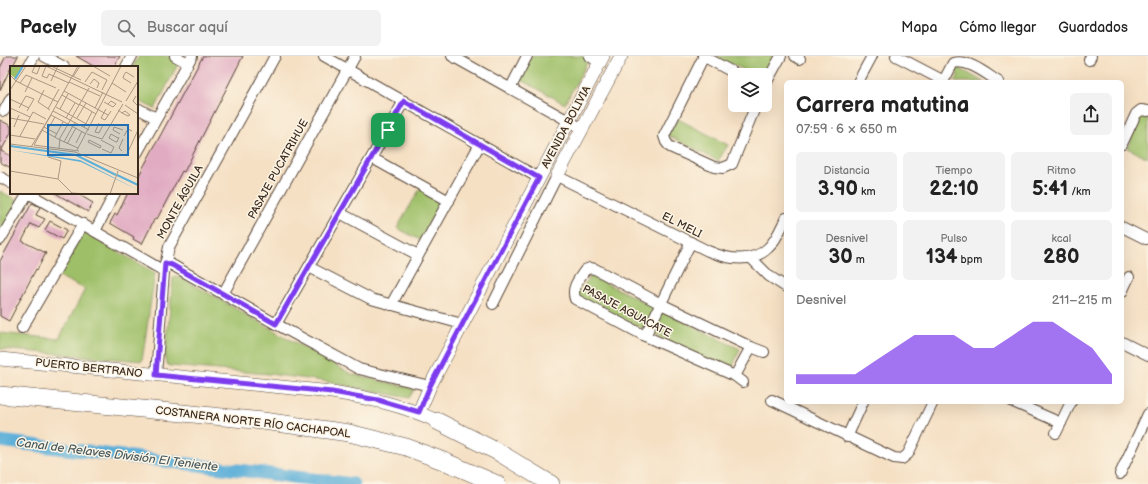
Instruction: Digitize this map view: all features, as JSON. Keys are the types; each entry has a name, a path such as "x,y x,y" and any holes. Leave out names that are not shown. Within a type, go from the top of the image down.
{"main road":[{"name":"COSTANERA NORTE RÍO CACHAPOAL","path":"0,395 270,422 349,433 406,447 497,484"},
{"path":"437,421 498,452 551,484"}],"street":[{"path":"29,66 34,56"},
{"path":"44,56 62,66"},
{"path":"127,66 132,56"},
{"path":"138,151 190,60 175,56"},
{"name":"MONTE ÁGUILA","path":"156,375 165,267 167,254 172,240 275,56"},
{"path":"324,56 539,178"},
{"name":"PASAJE PUCATRIHUE","path":"223,294 355,56"},
{"path":"452,56 583,129"},
{"path":"510,89 527,56"},
{"name":"AVENIDA BOLIVIA","path":"494,304 557,176 621,56"},
{"path":"728,70 703,56 664,136 666,142 670,147 714,167 724,168 732,164 753,112"},
{"path":"772,72 781,56"},
{"path":"859,80 872,56"},
{"path":"896,56 942,80"},
{"name":"AVENIDA BOLIVIA","path":"419,412 430,386 462,324 569,122 597,58"},
{"path":"944,80 953,63 959,62 965,63 995,80"},
{"path":"5,112 10,100"},
{"path":"276,324 404,101"},
{"path":"138,109 156,118"},
{"path":"1124,140 1136,114 1141,110 1148,111"},
{"path":"391,305 480,144"},
{"path":"372,158 449,201"},
{"name":"EL MELI","path":"557,176 721,257 741,259 751,258"},
{"path":"0,177 10,182"},
{"path":"1,237 27,194"},
{"path":"30,194 95,231 165,267 172,265 359,369 430,386"},
{"path":"95,231 114,194"},
{"path":"340,213 418,255"},
{"path":"784,222 770,246 751,258 768,276 784,286"},
{"path":"22,328 83,224"},
{"path":"1124,228 1147,237 1140,249"},
{"path":"645,336 691,242"},
{"path":"309,267 371,299 462,324"},
{"name":"PASAJE AGUACATE","path":"751,347 739,379 645,336 575,299 573,288 585,270 590,268 595,269 661,304 764,352"},
{"path":"1124,288 1129,277"},
{"path":"1124,343 1148,355"},
{"name":"PUERTO BERTRANO","path":"0,359 332,392 378,400 419,412 437,421"},
{"path":"772,400 784,403"},
{"path":"847,437 862,404"},
{"path":"793,406 847,437 894,458 902,459 908,454 932,404"},
{"path":"1018,404 1061,423"},
{"path":"1056,433 1070,404"},
{"path":"1120,474 1148,414"}],"green space":[{"path":"139,56 172,56 180,60 155,109 138,100 138,66 133,66"},
{"path":"531,56 584,56 589,59 565,104 518,78"},
{"path":"715,56 777,56 769,68 740,68"},
{"path":"955,66 980,80 956,80 958,75"},
{"path":"1141,116 1148,119 1148,158 1127,148"},
{"path":"678,119 728,145 718,161 667,135"},
{"path":"421,187 443,197 420,240 397,228"},
{"path":"0,191 18,201 2,231 0,230"},
{"path":"84,232 155,273 142,361 0,349 0,333 59,339 85,289 58,276"},
{"path":"175,276 180,277 351,374 411,388 414,390 409,398 323,381 269,374 170,366 165,360 173,278"},
{"path":"591,276 740,349 731,371 575,296"}],"building":[{"path":"6,56 18,56 13,66 10,66 0,90 0,68"},
{"path":"76,56 120,56 115,66 93,66"},
{"path":"203,56 243,56 184,172 182,171 142,244 133,239 134,237 110,223 115,214 117,215 128,194 138,194 138,177"},
{"path":"0,120 10,125 10,135 1,151 10,156 10,167 0,162"},
{"path":"57,194 78,194 93,203 88,212"},
{"path":"32,203 40,207 36,215 45,219 39,228 31,224 22,241 46,253 9,321 0,316 0,261"},
{"path":"50,221 67,230 62,239 45,230"}],"waterway":[{"name":"Canal de Relaves División El Teniente","path":"0,441 353,484"}],"route":[{"path":"404,101 539,178 430,386 419,412 378,400 332,392 156,375 165,263 172,265 276,324 388,130 404,101"}]}
